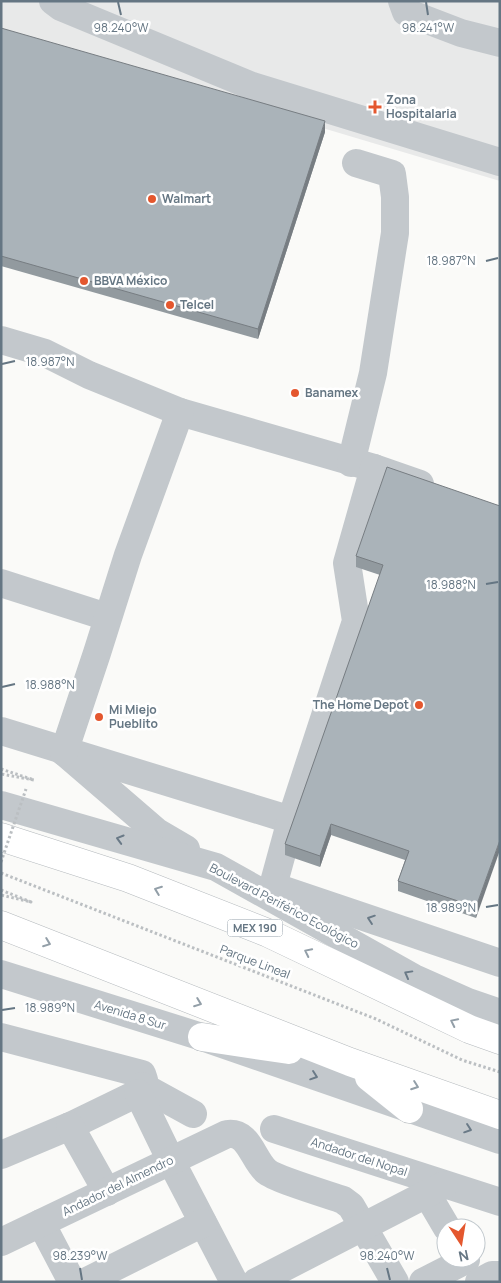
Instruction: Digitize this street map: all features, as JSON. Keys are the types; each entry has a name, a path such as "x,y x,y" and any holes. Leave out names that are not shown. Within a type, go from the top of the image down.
{"highway":[{"name":"MEX 190","path":"1,837 128,878 268,932 469,1029 500,1040"},
{"path":"1,926 343,1060 500,1115"},
{"path":"202,1037 343,1060 409,1109"}],"street":[{"path":"54,1 61,7 252,86 500,162"},
{"path":"402,1 406,12 461,33 500,43"},
{"path":"273,886 290,820 356,621 347,563 362,466 372,373 395,233 395,196 392,174 356,163"},
{"path":"1,340 45,352 89,375 180,412 446,492"},
{"path":"64,752 98,653 107,617 128,555 180,412"},
{"path":"1,583 107,617"},
{"path":"1,731 64,752 290,820"},
{"path":"64,752 157,832 216,867 500,962"},
{"name":"Boulevard Periférico Ecológico","path":"1,806 216,867 414,978 468,1002 500,1013"},
{"name":"Avenida 8 Sur","path":"1,974 202,1037"},
{"path":"1,1037 142,1074 144,1080 140,1090 70,1126 1,1155"},
{"path":"202,1037 500,1140"},
{"path":"140,1090 193,1114"},
{"path":"140,1090 171,1161 234,1282"},
{"path":"70,1126 107,1192"},
{"name":"Andador del Nopal","path":"274,1129 436,1190 500,1202"},
{"name":"Andador del Almendro","path":"1,1242 227,1134 236,1133 243,1137 267,1172 343,1200 351,1206 364,1228"},
{"path":"256,1282 436,1190 444,1218"},
{"path":"41,1223 72,1282"},
{"path":"85,1282 203,1223"},
{"path":"364,1228 395,1282"},
{"path":"423,1282 482,1270"}],"path":[{"path":"1,769 34,780 1,774"},
{"path":"1,862 26,789"},
{"name":"Parque Lineal","path":"1,873 376,1019 462,1060 500,1072"},
{"path":"1,890 31,902 1,895"}],"shaded area":[{"name":"Zona Hospitalaria","path":"1,1 500,1 500,181 1,32"}],"building":[{"name":"Walmart","path":"1,28 325,121 258,329 1,256"},
{"name":"The Home Depot","path":"387,467 500,506 500,840 476,907 398,881 409,851 331,824 320,856 285,844 383,565 356,556"}],"place":[{"name":"Zona Hospitalaria","path":"375,107"},
{"name":"Walmart","path":"152,199"},
{"name":"BBVA México","path":"84,281"},
{"name":"Telcel","path":"170,305"},
{"name":"Banamex","path":"295,393"},
{"name":"The Home Depot","path":"419,705"},
{"name":"Mi Miejo Pueblito","path":"99,717"}]}
